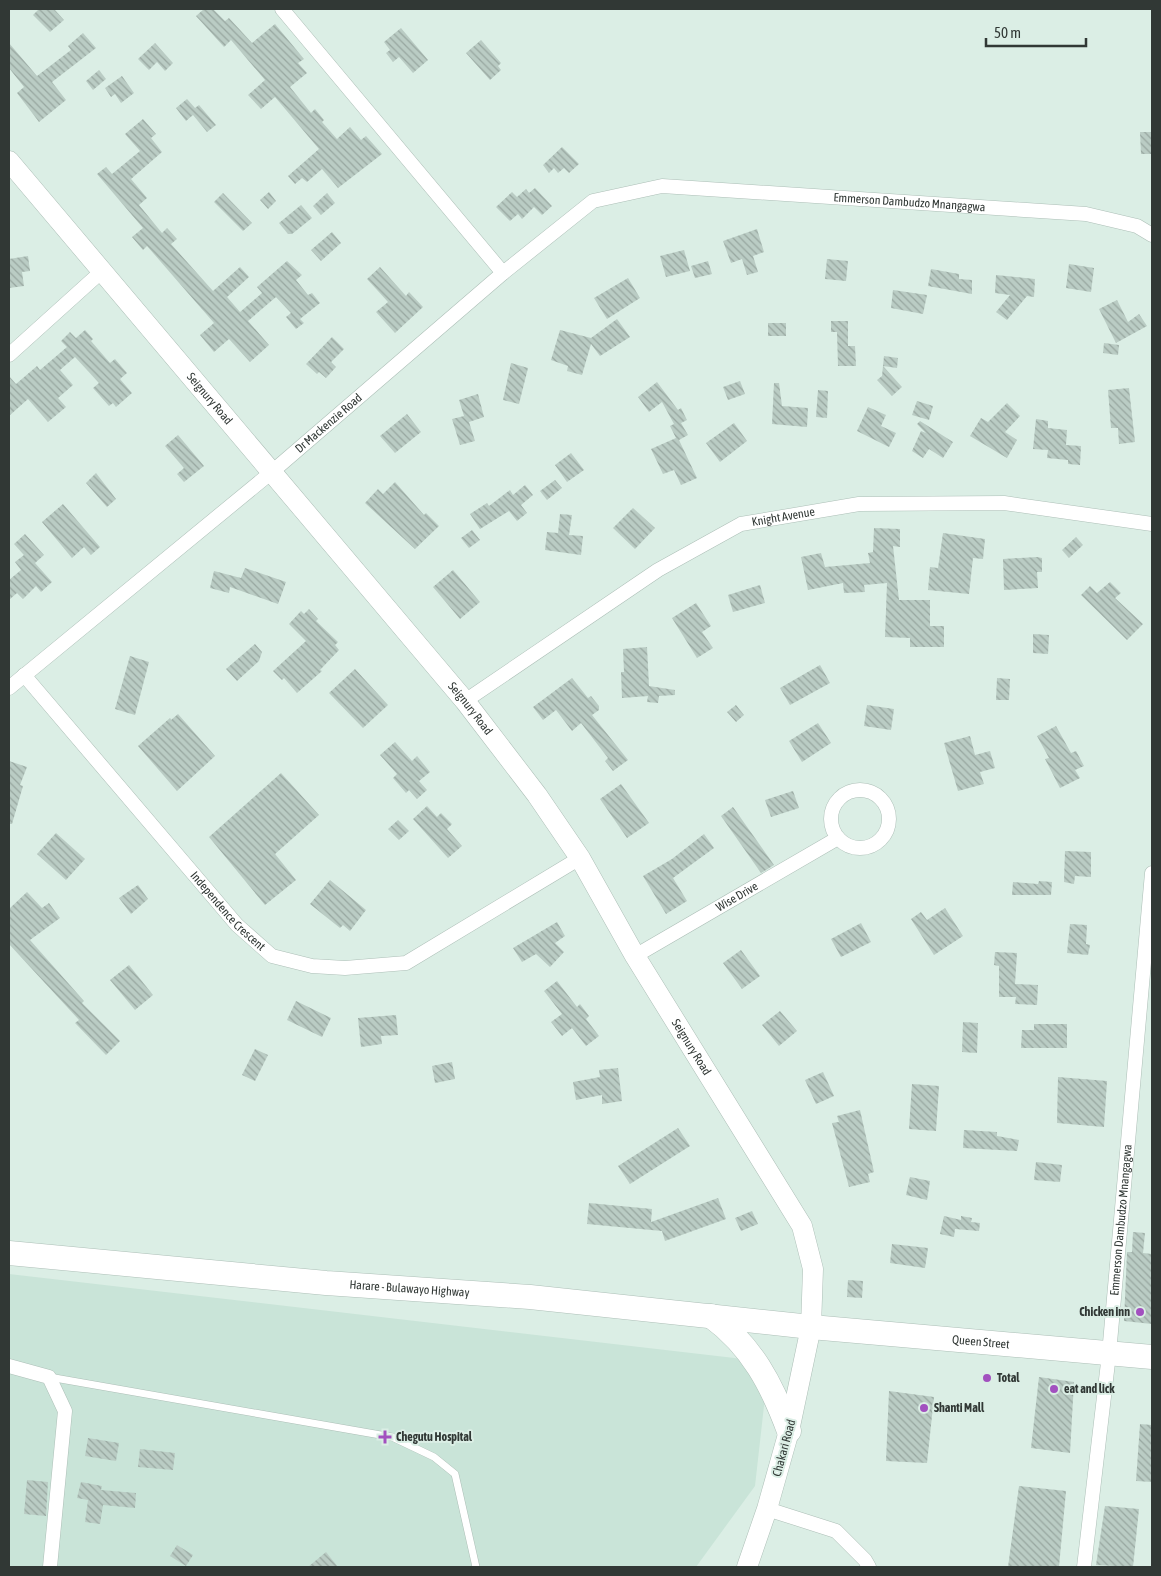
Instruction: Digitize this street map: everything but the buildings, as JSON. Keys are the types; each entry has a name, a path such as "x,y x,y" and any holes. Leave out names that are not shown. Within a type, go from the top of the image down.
{"highway":[{"name":"Harare - Bulawayo Highway","path":"9,1253 326,1283 530,1298 811,1327"},
{"path":"711,1316 730,1330 762,1369 776,1395 790,1432"},
{"name":"Queen Street","path":"811,1327 1152,1357"}],"main road":[{"name":"Seignury Road","path":"9,160 101,272 273,471 464,701 537,795 580,858 635,956 802,1226 813,1269 811,1327"},
{"name":"Chakari Road","path":"747,1567 767,1510 790,1432 811,1327"}],"street":[{"path":"282,9 503,273"},
{"name":"Dr Mackenzie Road","path":"9,688 273,471 503,273 593,201 662,186"},
{"name":"Emmerson Dambudzo Mnangagwa","path":"662,186 1086,214 1137,226 1152,235"},
{"path":"9,355 101,272"},
{"name":"Knight Avenue","path":"464,701 658,570 741,524 858,504 1004,503 1152,524"},
{"name":"Independence Crescent","path":"24,675 237,925 272,956 312,966 346,968 406,963 580,858"},
{"path":"851,791 869,791 884,803 888,812 887,831 874,845 855,847 838,838 831,820 836,802 842,796 851,791"},
{"name":"Wise Drive","path":"635,956 838,838"},
{"name":"Emmerson Dambudzo Mnangagwa","path":"1084,1567 1109,1354 1152,873"},
{"path":"9,1366 49,1377 64,1411 50,1567"},
{"path":"767,1510 836,1531 865,1560 869,1567"}],"lane":[{"path":"49,1377 392,1436 434,1457 455,1474 476,1567"}],"shaded area":[{"name":"Chegutu Hospital","path":"9,1274 743,1359 766,1388 755,1486 696,1567 9,1567"}],"place":[{"name":"Chicken inn","path":"1140,1312"},
{"name":"Total","path":"987,1378"},
{"name":"eat and lick","path":"1054,1389"},
{"name":"Shanti Mall","path":"924,1408"},
{"name":"Chegutu Hospital","path":"385,1437"}]}
